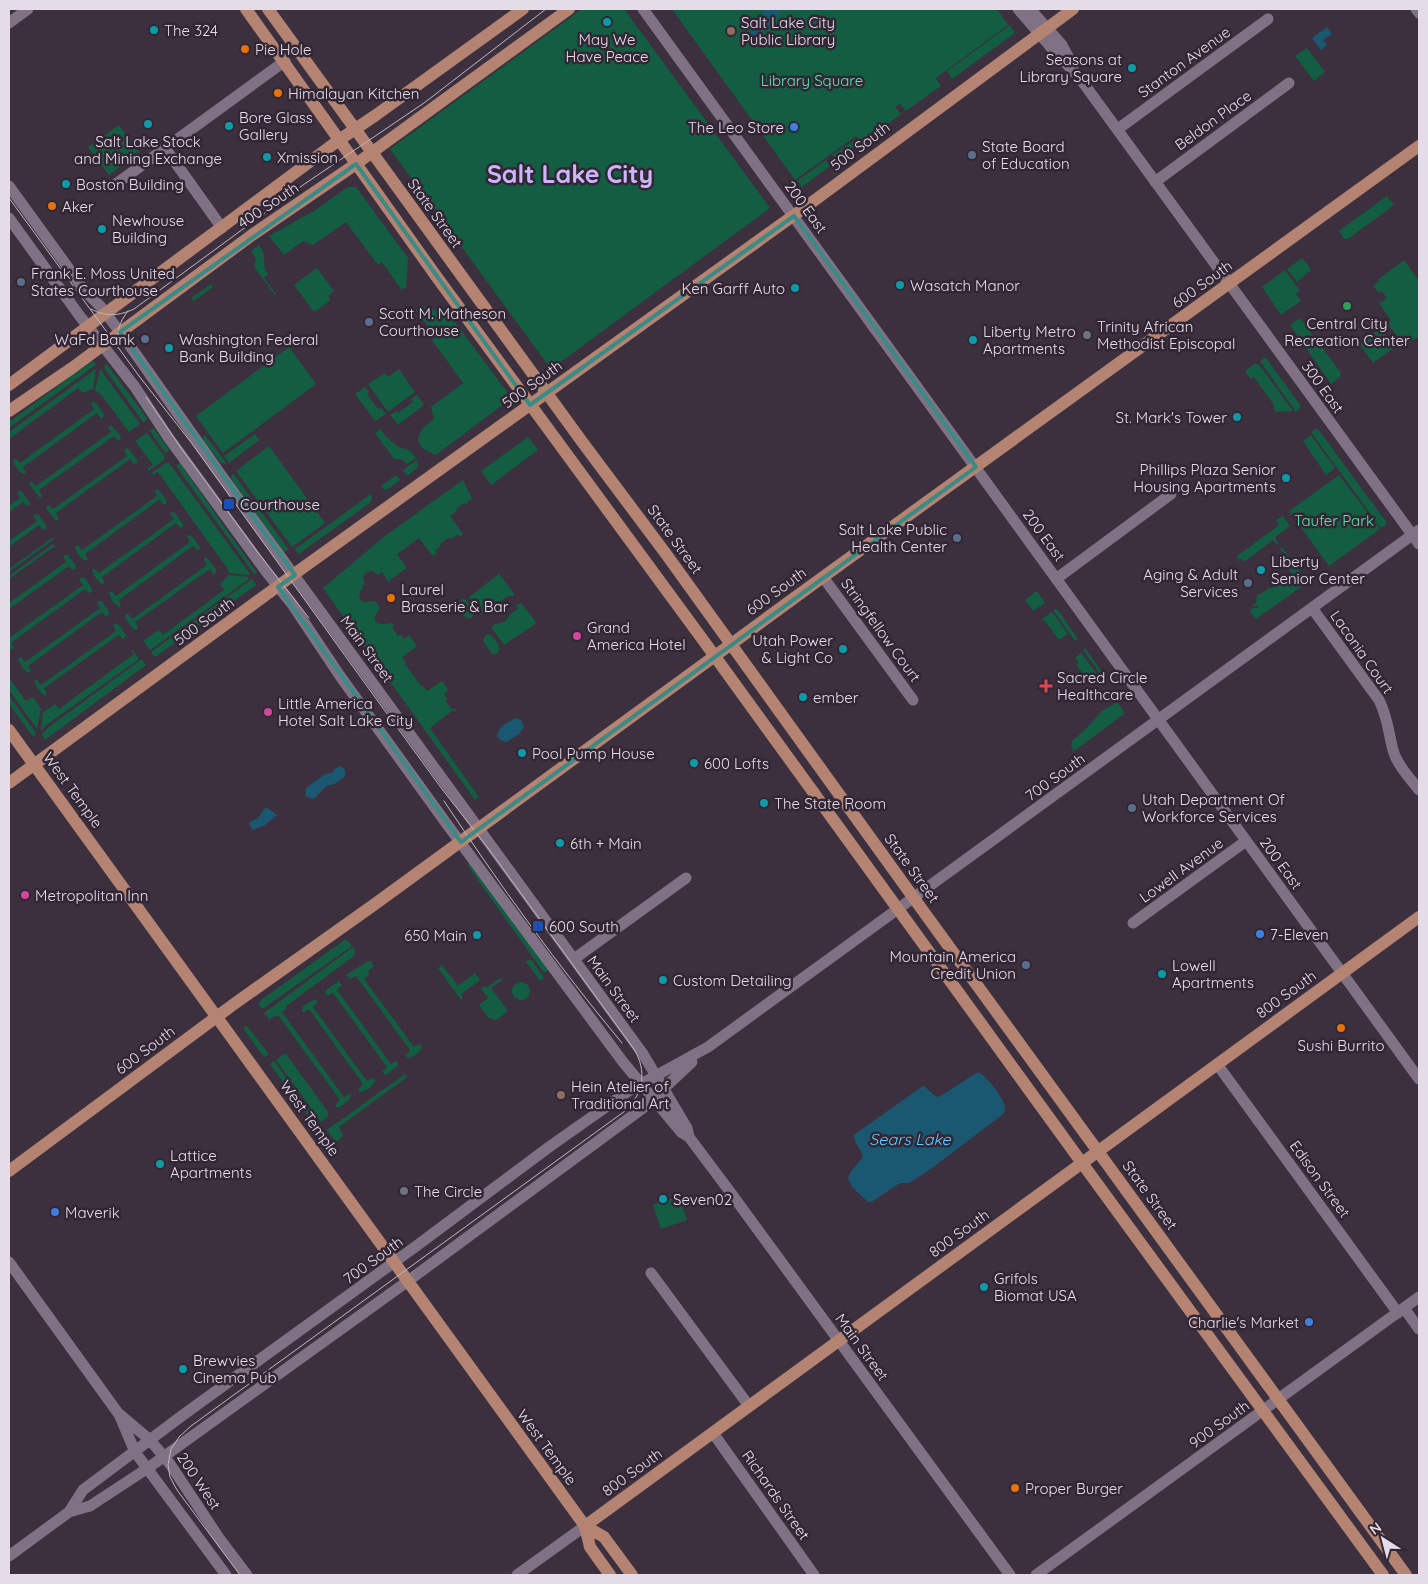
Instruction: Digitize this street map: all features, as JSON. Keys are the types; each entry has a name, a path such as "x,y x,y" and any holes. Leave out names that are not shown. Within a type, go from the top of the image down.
{"main road":[{"path":"246,9 530,405 716,657 1383,1575"},
{"name":"State Street","path":"268,9 666,554 1406,1575"},
{"name":"400 South","path":"9,385 339,140 523,9"},
{"name":"400 South","path":"9,411 65,373 252,235 356,164 569,9"},
{"name":"500 South","path":"9,783 295,574 794,216 1072,9"},
{"name":"600 South","path":"9,1171 217,1017 1419,146"},
{"name":"West Temple","path":"9,730 585,1526 590,1547 610,1575"},
{"name":"800 South","path":"585,1526 1419,917"},
{"name":"West Temple","path":"585,1526 604,1537 632,1575"}],"street":[{"path":"9,23 28,9"},
{"name":"200 East","path":"643,9 1419,1079"},
{"name":"300 East","path":"1018,9 1064,49 1079,77 1417,537"},
{"name":"300 East","path":"1030,9 1043,31"},
{"path":"1416,9 1419,13"},
{"name":"Stanton Avenue","path":"1118,130 1268,19"},
{"path":"116,184 284,61"},
{"name":"Beldon Place","path":"1155,182 1289,83"},
{"path":"165,148 222,228"},
{"name":"Main Street","path":"9,186 85,290 120,332 178,415 643,1054 687,1128 689,1137"},
{"name":"Main Street","path":"9,218 135,387 168,437 309,628 340,676 460,842 623,1062 681,1132 689,1137 1010,1575"},
{"path":"1056,579 1171,494"},
{"name":"700 South","path":"9,1556 69,1512 90,1506 148,1468 408,1282 639,1111 708,1048 1312,608 1417,537"},
{"name":"Stringfellow Court","path":"824,577 913,700"},
{"name":"Laconia Court","path":"1312,608 1379,700 1386,714 1396,757 1419,790"},
{"name":"Lowell Avenue","path":"1133,923 1246,841"},
{"path":"574,959 686,878"},
{"name":"700 South","path":"69,1512 82,1490 557,1142 630,1090 708,1048"},
{"name":"Edison Street","path":"1217,1064 1401,1310 1419,1329"},
{"name":"200 West","path":"9,1262 118,1412 136,1452 226,1575"},
{"path":"651,1273 749,1406"},
{"name":"900 South","path":"1036,1575 1419,1297"},
{"name":"200 West","path":"118,1412 150,1440 164,1456 246,1575"},
{"name":"Richards Street","path":"713,1433 814,1575"},
{"name":"800 South","path":"517,1575 585,1526"}],"highlighted area":[{"path":"356,164 530,405 794,216 976,467 461,842 278,587 295,575 120,332"}],"green space":[{"path":"582,9 624,9 770,208 551,369 390,149"},
{"name":"Library Square","path":"672,9 997,9 1008,25 936,78 941,86 906,111 900,104 895,107 901,114 863,143 856,136 795,180"},
{"path":"1010,25 1015,33 952,79 947,71"},
{"path":"1307,48 1325,72 1314,81 1295,56"},
{"path":"119,125 139,152 109,175 88,147"},
{"path":"853,141 856,146 836,161 832,155"},
{"path":"826,160 830,166 802,187 797,181"},
{"path":"348,187 356,187 408,258 406,288 401,289 382,262 378,265 346,222 313,245 303,241 284,255 269,236 314,211"},
{"path":"1387,196 1394,205 1348,239 1344,239 1339,231"},
{"path":"259,245 264,253 265,267 268,274 264,278 275,295 254,267 256,258 251,251"},
{"path":"1302,258 1311,270 1297,282 1287,269"},
{"path":"1404,260 1419,281 1419,336 1405,346 1387,323 1391,320 1379,303 1387,298 1382,291 1379,293 1373,286 1379,279"},
{"path":"317,268 334,291 328,296 331,300 314,312 294,285"},
{"path":"1285,270 1300,291 1296,294 1301,301 1281,315 1262,287"},
{"path":"211,284 213,287 194,301 191,298"},
{"path":"419,305 449,314 507,392 509,400 436,455 420,445 418,441 420,432 434,419 431,407 463,383 432,340 436,336 416,311"},
{"path":"1301,319 1341,373 1340,377 1331,384 1290,325"},
{"path":"1381,328 1395,347 1373,363 1359,344"},
{"path":"289,347 316,384 223,453 196,416"},
{"path":"1266,358 1301,406 1296,412 1260,361"},
{"path":"92,361 97,364 9,428 9,422"},
{"path":"106,363 147,420 143,422 104,368"},
{"path":"1254,364 1260,366 1293,411 1276,412 1274,410 1274,405 1254,377 1251,379 1245,371"},
{"path":"96,369 93,389 83,393 78,388 9,439 9,432"},
{"path":"100,369 140,424 129,432 100,393 95,390"},
{"path":"399,369 415,392 388,412 368,384 385,373 388,377"},
{"path":"365,387 369,392 367,394 378,409 381,408 386,414 375,421 355,394"},
{"path":"417,395 424,405 398,425 390,415 396,411 398,413 413,402 411,399"},
{"path":"92,402 96,403 104,414 103,417 101,418 97,413 23,467 26,473 20,472 13,459 20,463 94,409 91,404"},
{"path":"111,425 121,437 120,440 118,441 114,436 39,490 42,496 40,498 30,485 30,482 36,486 111,432 108,427"},
{"path":"153,428 169,449 166,454 150,431"},
{"path":"380,429 398,447 409,450 416,458 407,464 401,459 394,459 375,433"},
{"path":"1318,429 1387,523 1385,526 1380,527 1311,432"},
{"path":"147,433 165,457 164,460 148,471 148,468 153,465 135,441"},
{"path":"255,434 259,440 229,463 224,456"},
{"path":"205,435 227,464 221,463 202,439"},
{"path":"1311,435 1335,468 1326,475 1303,441"},
{"path":"528,437 538,450 491,485 481,471"},
{"path":"269,446 325,523 292,547 236,471"},
{"path":"127,448 137,460 137,463 134,464 130,459 56,513 59,519 56,521 46,508 47,505 53,509 127,456 124,450"},
{"path":"417,460 418,467 407,476 403,470"},
{"path":"166,463 169,463 249,575 229,573 158,472 153,475 150,474"},
{"path":"180,463 256,574 254,574 176,466"},
{"path":"233,473 289,550 284,552 232,480 231,476"},
{"path":"396,475 400,480 388,489 383,489 381,486"},
{"name":"Taufer Park","path":"1339,475 1380,529 1329,566 1289,511"},
{"path":"463,480 472,499 456,509 457,511 450,516 463,534 460,537 458,534 451,539 449,537 440,544 441,546 435,550 437,553 433,556 419,538 397,554 407,569 390,580 389,583 382,572 378,575 373,571 366,573 363,579 365,584 362,586 359,597 364,602 375,601 380,608 375,618 377,623 392,623 394,625 392,627 398,636 401,635 404,639 409,635 417,646 402,657 421,686 427,691 442,681 448,690 444,694 447,699 445,700 452,710 454,708 456,711 453,710 430,728 479,797 475,800 323,588 385,536"},
{"path":"154,489 159,490 167,501 166,504 159,500 85,554 88,560 86,561 80,557 75,546 78,545 82,550 157,496"},
{"path":"17,492 22,492 30,505 27,506 23,502 9,512 9,506 20,498"},
{"path":"371,494 371,502 299,554 295,549"},
{"path":"171,512 175,513 183,527 180,528 176,523 102,577 105,583 99,582 92,569 99,573 174,519 170,514"},
{"path":"34,514 39,515 46,529 43,530 39,525 9,547 9,541 37,521 33,516"},
{"path":"1283,516 1290,526 1275,537 1277,545 1273,540 1244,562 1242,559 1238,559 1237,556 1279,525 1276,520"},
{"path":"188,535 192,536 200,547 199,550 193,546 119,600 121,606 116,605 109,592 112,591 116,596 190,542"},
{"path":"54,538 53,540 9,572 9,569"},
{"path":"53,544 55,546 9,579 9,576"},
{"path":"1282,547 1308,582 1256,619 1250,611 1252,608 1258,608 1258,606 1253,606 1253,603 1256,604 1257,595 1270,587 1271,589 1280,582 1284,587 1295,579 1289,570 1293,567 1280,548"},
{"path":"63,555 68,555 76,566 75,569 73,570 69,566 9,609 9,603 66,562"},
{"path":"205,557 216,569 216,573 213,574 210,569 135,622 138,627 136,630 133,629 125,618 126,614 132,619 207,565 204,560"},
{"path":"499,574 514,593 514,596 508,596 501,601 494,602 481,615 469,597"},
{"path":"229,575 248,577 249,579 150,650 143,641 159,630 163,635 224,590 220,584"},
{"path":"80,578 85,578 92,592 89,593 85,589 11,643 14,648 9,649 9,638 83,585"},
{"path":"252,579 256,585 155,657 151,652"},
{"path":"1037,591 1045,603 1033,611 1025,600"},
{"path":"462,599 466,600 475,611 472,618 466,618 457,606 458,602"},
{"path":"97,601 102,601 109,615 106,616 102,612 28,666 31,671 28,673 25,670 18,658 21,657 25,662 100,608"},
{"path":"521,603 536,622 504,645 491,627 505,622 510,614 518,609 516,606"},
{"path":"1053,610 1058,610 1078,639 1075,641"},
{"path":"1052,612 1068,634 1059,640 1042,619"},
{"path":"116,623 126,635 124,639 119,635 44,688 47,694 45,696 41,693 34,680 37,680 41,685 116,631 113,625"},
{"path":"487,634 491,635 498,644 499,651 497,654 492,654 483,641"},
{"path":"1085,648 1105,676 1104,679 1083,650"},
{"path":"131,650 139,659 42,730 43,712 55,704 59,709 134,654"},
{"path":"1081,653 1102,681 1091,685 1076,664 1079,663 1075,658"},
{"path":"142,659 146,665 45,740 42,734 49,727"},
{"path":"9,678 26,701 33,697 41,709 37,729 9,690"},
{"path":"9,696 36,733 33,737 9,704"},
{"path":"1117,702 1124,714 1074,751 1071,746 1072,741 1102,711"},
{"path":"470,862 550,969 544,973 468,866"},
{"path":"346,939 352,946 262,1009 259,1005 261,1000"},
{"path":"353,947 355,951 354,956 286,1006 287,1008 282,1012 344,1097 349,1094 351,1095 350,1099 340,1107 337,1107 335,1105 340,1100 278,1015 269,1019 264,1013"},
{"path":"531,959 544,978 540,981 526,962"},
{"path":"371,961 374,966 368,971 369,975 364,979 414,1047 419,1044 422,1046 413,1057 408,1058 406,1056 410,1050 356,976 350,979 346,975"},
{"path":"442,965 458,986 475,973 480,980 461,994 463,998 461,1000 438,968"},
{"path":"500,978 502,980 491,988 508,1011 494,1020 488,1017 479,1005 488,998 481,989 484,986 486,988"},
{"path":"339,981 342,985 337,990 391,1064 396,1061 398,1062 398,1066 386,1075 382,1072 387,1067 333,993 326,995 326,990"},
{"path":"517,982 525,982 530,987 528,998 517,1000 512,995 512,987"},
{"path":"315,999 318,1002 313,1007 367,1081 372,1078 375,1080 367,1089 361,1092 358,1090 363,1084 309,1009 302,1012 303,1006"},
{"path":"247,1026 269,1054 264,1057 243,1028"},
{"path":"286,1054 328,1112 328,1116 321,1122 276,1060"},
{"path":"274,1061 319,1123 315,1126 270,1064"},
{"path":"405,1074 406,1078 339,1127 343,1136 336,1142 327,1130"},
{"path":"678,1196 687,1220 661,1229 653,1205"}],"water":[{"path":"765,9 781,9 766,30 743,42 755,27"},
{"path":"1327,27 1332,34 1323,40 1327,45 1321,50 1312,38"},
{"path":"516,718 521,720 524,727 519,734 506,742 500,740 497,736 499,730"},
{"path":"341,766 345,770 345,776 339,781 333,785 328,785 313,799 305,796 306,788 325,774 332,773"},
{"path":"266,807 277,815 264,826 252,830 249,822 257,819"},
{"name":"Sears Lake","path":"978,1072 990,1082 1002,1099 1005,1108 1002,1115 928,1171 909,1183 900,1183 873,1201 868,1202 852,1187 848,1178 863,1157 854,1135 920,1088 924,1086 935,1096 939,1097"}],"tram line":[{"path":"91,309 112,315 134,309 303,185 424,103 546,9"},
{"path":"9,198 139,376 190,441 442,789 488,848 634,1049 641,1065 642,1082 640,1089 625,1111 191,1426 179,1437 171,1449 168,1465 170,1477 177,1490 240,1575"},
{"path":"118,348 119,328 122,319 128,311"},
{"path":"146,397 256,550 309,618"},
{"path":"444,801 530,924 622,1043"}],"place":[{"name":"May We Have Peace","path":"607,22"},
{"name":"The 324","path":"154,30"},
{"name":"Salt Lake City Public Library","path":"731,31"},
{"name":"Pie Hole","path":"245,49"},
{"name":"Seasons at Library Square","path":"1132,68"},
{"name":"Himalayan Kitchen","path":"278,93"},
{"name":"Salt Lake Stock and Mining Exchange","path":"148,124"},
{"name":"Bore Glass Gallery","path":"229,126"},
{"name":"The Leo Store","path":"794,127"},
{"name":"State Board of Education","path":"972,155"},
{"name":"Xmission","path":"267,157"},
{"name":"Boston Building","path":"66,184"},
{"name":"Aker","path":"52,206"},
{"name":"Newhouse Building","path":"102,229"},
{"name":"Frank E. Moss United States Courthouse","path":"21,282"},
{"name":"Wasatch Manor","path":"900,285"},
{"name":"Ken Garff Auto","path":"795,288"},
{"name":"Central City Recreation Center","path":"1347,306"},
{"name":"Scott M. Matheson Courthouse","path":"369,322"},
{"name":"Trinity African Methodist Episcopal","path":"1087,335"},
{"name":"WaFd Bank","path":"145,339"},
{"name":"Liberty Metro Apartments","path":"973,340"},
{"name":"Washington Federal Bank Building","path":"169,348"},
{"name":"St. Mark's Tower","path":"1237,417"},
{"name":"Phillips Plaza Senior Housing Apartments","path":"1286,478"},
{"name":"Courthouse","path":"229,504"},
{"name":"Salt Lake Public Health Center","path":"957,538"},
{"name":"Liberty Senior Center","path":"1261,570"},
{"name":"Aging & Adult Services","path":"1248,583"},
{"name":"Laurel Brasserie & Bar","path":"391,598"},
{"name":"Grand America Hotel","path":"577,636"},
{"name":"Utah Power & Light Co","path":"843,649"},
{"name":"Sacred Circle Healthcare","path":"1046,686"},
{"name":"ember","path":"803,697"},
{"name":"Little America Hotel Salt Lake City","path":"268,712"},
{"name":"Pool Pump House","path":"522,753"},
{"name":"600 Lofts","path":"694,763"},
{"name":"The State Room","path":"764,803"},
{"name":"Utah Department Of Workforce Services","path":"1132,808"},
{"name":"6th + Main","path":"560,843"},
{"name":"Metropolitan Inn","path":"25,895"},
{"name":"600 South","path":"538,926"},
{"name":"7-Eleven","path":"1260,934"},
{"name":"650 Main","path":"477,935"},
{"name":"Mountain America Credit Union","path":"1026,965"},
{"name":"Lowell Apartments","path":"1162,974"},
{"name":"Custom Detailing","path":"663,980"},
{"name":"Sushi Burrito","path":"1341,1028"},
{"name":"Hein Atelier of Traditional Art","path":"561,1095"},
{"name":"Lattice Apartments","path":"160,1164"},
{"name":"The Circle","path":"404,1191"},
{"name":"Seven02","path":"663,1199"},
{"name":"Maverik","path":"55,1212"},
{"name":"Grifols Biomat USA","path":"984,1287"},
{"name":"Charlie's Market","path":"1309,1322"},
{"name":"Brewvies Cinema Pub","path":"183,1369"},
{"name":"Proper Burger","path":"1015,1488"}],"district":[{"name":"Salt Lake City","path":"570,173"}]}
